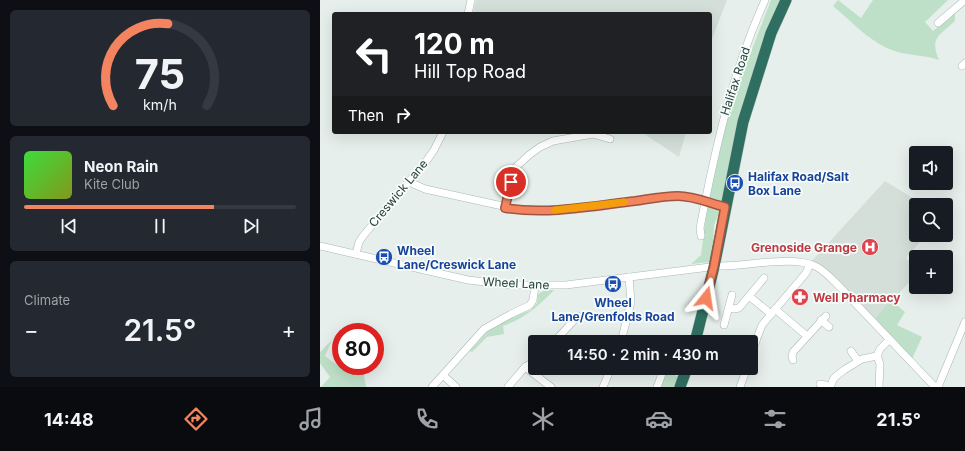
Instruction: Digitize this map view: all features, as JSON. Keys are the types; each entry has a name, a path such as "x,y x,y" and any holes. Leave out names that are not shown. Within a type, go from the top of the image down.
{"highway":[{"path":"697,335 714,266 738,143 751,94 771,33 786,0"},
{"path":"680,387 684,375"}],"street":[{"path":"468,12 471,0"},
{"name":"Halifax Road","path":"700,236 700,228 717,142 734,80 765,0"},
{"path":"938,23 965,0"},
{"name":"Creswick Lane","path":"356,254 359,242 363,236 434,150 441,134"},
{"path":"505,208 516,167 540,147 558,140 594,134 610,139"},
{"path":"409,182 425,189 505,208 538,211 677,196 694,198 725,207"},
{"name":"Wheel Lane","path":"320,246 468,280 492,284 535,286 566,285 714,266 790,262 810,264"},
{"path":"757,335 773,312 806,273 810,264 817,267 830,277 889,340 937,387 965,322"},
{"path":"623,335 631,302 630,277"},
{"path":"729,308 736,309 764,278"},
{"path":"432,387 444,376 472,341 484,329 530,305 534,300 535,286"},
{"path":"724,325 732,296"},
{"path":"749,296 807,336"},
{"path":"560,335 578,316"},
{"path":"793,360 793,352 824,318 828,327"},
{"path":"879,387 880,370 877,356 880,349 889,340"},
{"path":"851,352 858,362"},
{"path":"820,384 830,386 838,374 862,359 877,356"},
{"path":"508,387 528,364"},
{"path":"525,366 551,387"},
{"path":"603,387 608,375"},
{"path":"657,387 662,375"},
{"path":"740,387 744,375"},
{"path":"444,376 456,387"}],"shaded area":[{"path":"476,0 727,0 712,39 712,12 473,12"},
{"path":"645,134 685,134 679,157"},
{"name":"Grenoside Grange","path":"885,181 913,198 909,198 909,242 920,242 913,250 909,250 909,255 906,258 909,260 909,282 874,320 834,276 812,261"}],"green space":[{"path":"771,0 782,0 722,202 709,200 727,114"},
{"path":"838,0 861,18 873,0 948,0 925,22 933,31 955,13 955,21 937,38 935,46 939,60 893,51 873,40 833,6"},
{"path":"710,206 719,208 720,211 714,225 713,246 709,262 691,264 701,255 707,208"},
{"path":"545,290 554,290 531,311 503,326 504,334 487,337 472,352 470,351 491,328 505,320 531,310 537,303 538,294"},
{"path":"891,300 905,312 897,325 922,337 912,359 874,320"},
{"path":"332,340 325,356 332,361 332,375 364,375 366,387 321,387 330,377 320,363 320,352"},
{"path":"666,375 675,375 679,377 676,387 661,387"}],"slow traffic":[{"path":"555,210 624,202"}],"place":[{"name":"Halifax Road/Salt Box Lane","path":"735,183"},
{"name":"Grenoside Grange","path":"870,247"},
{"name":"Wheel Lane/Creswick Lane","path":"384,257"},
{"name":"Wheel Lane/Grenfolds Road","path":"613,284"},
{"name":"Well Pharmacy","path":"800,297"}],"route":[{"path":"511,182 505,208 538,211 677,196 694,198 725,207 714,266 706,298"}]}
